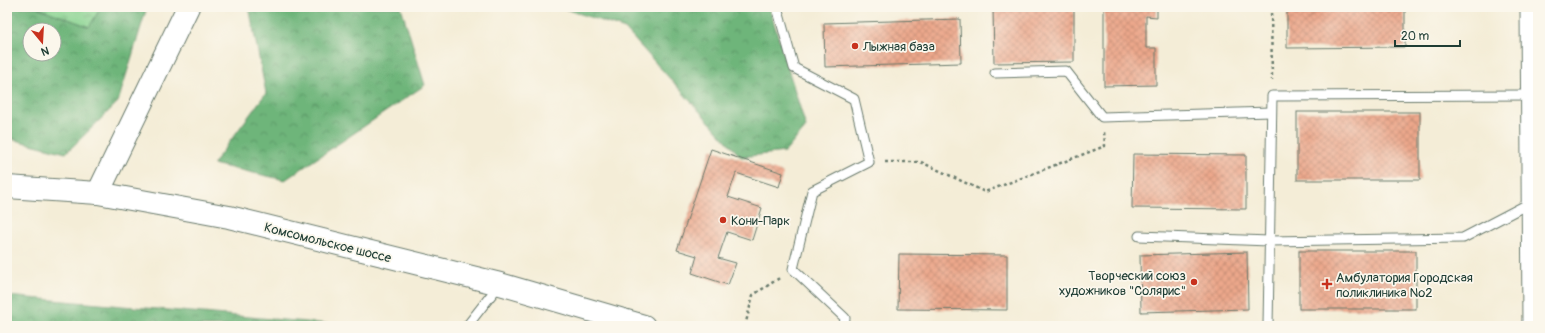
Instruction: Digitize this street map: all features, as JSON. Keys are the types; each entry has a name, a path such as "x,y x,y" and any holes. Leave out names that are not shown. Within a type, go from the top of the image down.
{"main road":[{"path":"98,193 188,7"},
{"name":"Комсомольское шоссе","path":"7,187 98,193 229,217 500,284 644,326"}],"street":[{"path":"1530,7 1534,74 1531,95 1535,291 1532,326"}],"lane":[{"path":"776,7 794,68 854,99 869,162 812,191 793,269 845,318 844,326"},
{"path":"995,73 1066,71 1102,117 1271,112"},
{"path":"1268,326 1272,96 1531,95"},
{"path":"1139,236 1269,241 1463,238 1532,202"},
{"path":"467,326 500,284"}],"path":[{"path":"1272,7 1272,96"},
{"path":"869,162 921,162 985,192 1105,146 1102,117"},
{"path":"745,326 753,295 793,269"}],"green space":[{"path":"7,7 36,7 89,27 101,7 147,7 118,102 66,153 7,138"},
{"path":"36,7 101,7 90,27"},
{"path":"249,7 401,7 425,85 285,180 213,164 266,93"},
{"path":"560,7 769,7 806,127 785,152 741,157 625,29"},
{"path":"7,296 353,326 7,326"}],"building":[{"path":"993,7 1074,7 1074,62 994,63"},
{"path":"1104,7 1157,7 1157,17 1146,16 1146,48 1156,48 1156,85 1104,86"},
{"path":"1287,7 1405,7 1405,47 1287,48"},
{"path":"960,19 961,63 825,67 824,23"},
{"path":"1297,112 1420,112 1420,180 1297,180"},
{"name":"Кони-Парк","path":"711,149 783,173 779,187 736,173 728,197 762,208 752,240 727,232 718,258 736,263 728,285 692,273 697,256 677,250"},
{"path":"1133,154 1246,155 1246,209 1132,208"},
{"path":"1299,251 1416,251 1416,309 1299,309"},
{"name":"Творческий союз художников \"Солярис\"","path":"1247,252 1248,309 1141,312 1140,255"},
{"path":"899,254 1007,255 1007,310 898,309"}],"place":[{"name":"Лыжная база","path":"855,46"},
{"name":"Кони-Парк","path":"723,220"},
{"name":"Творческий союз художников \"Солярис\"","path":"1194,282"},
{"name":"Амбулатория Городская поликлиника №2","path":"1327,284"}]}
